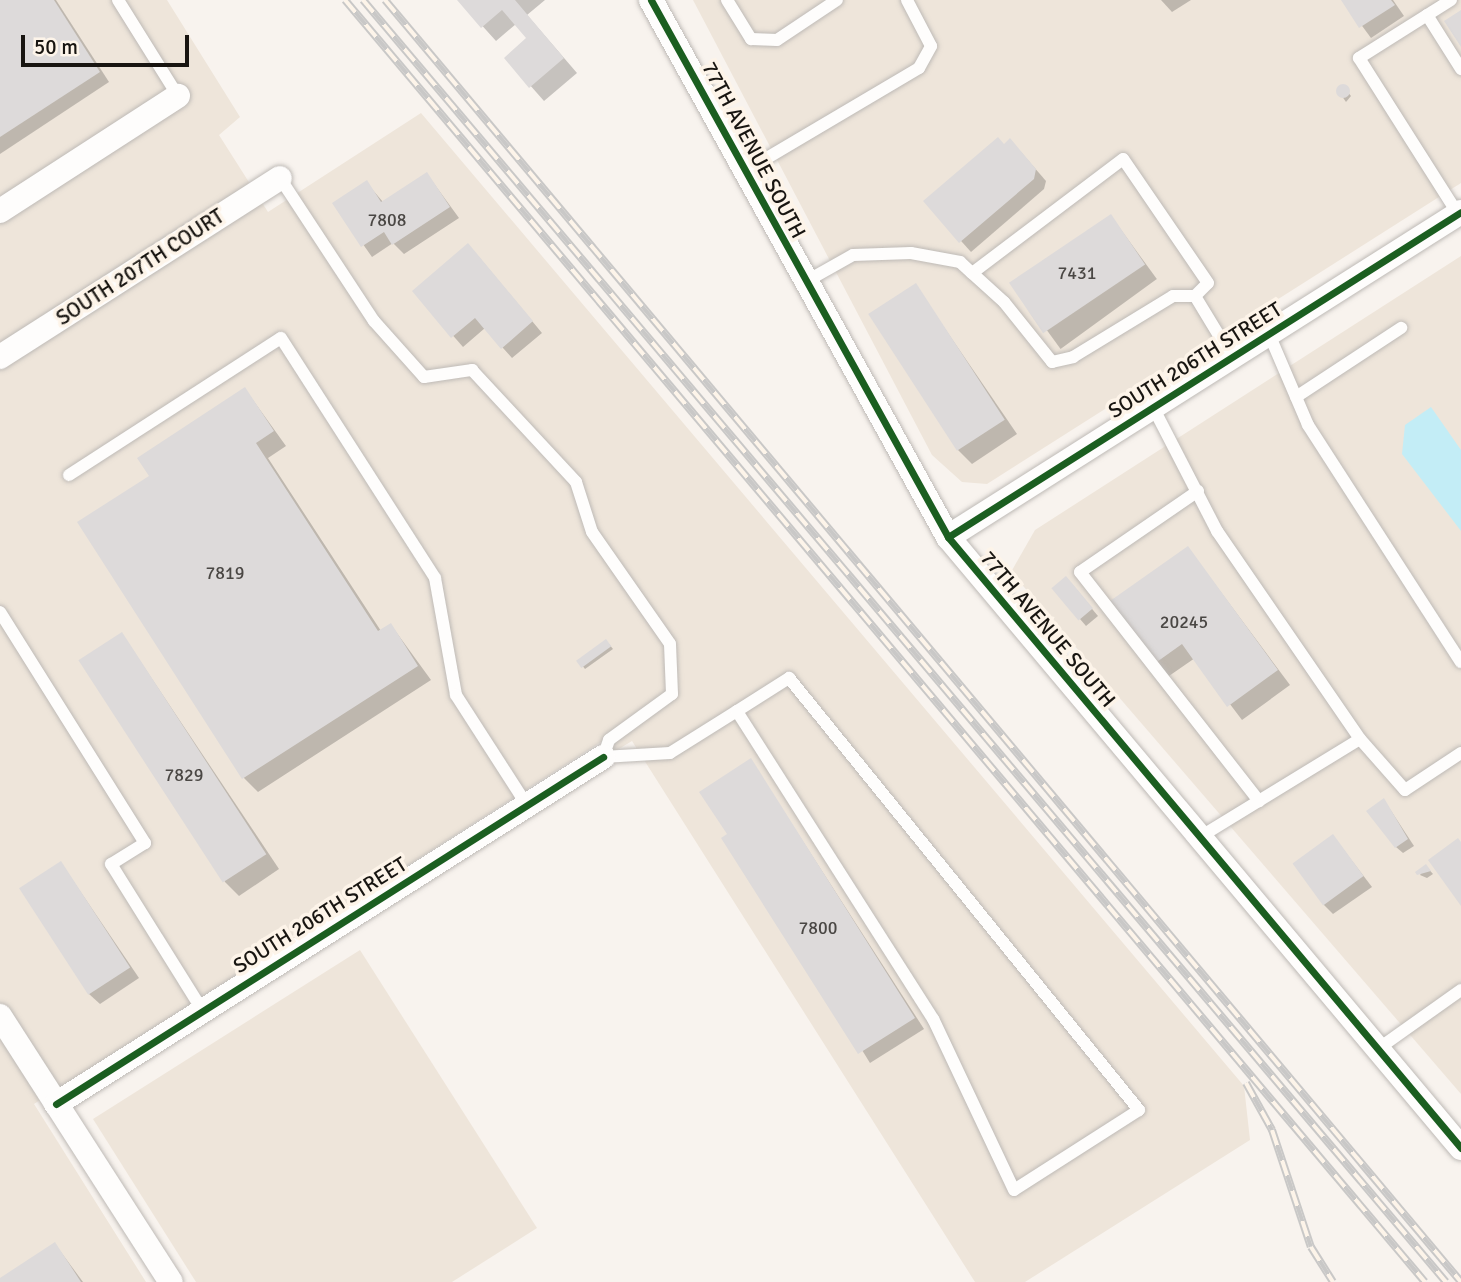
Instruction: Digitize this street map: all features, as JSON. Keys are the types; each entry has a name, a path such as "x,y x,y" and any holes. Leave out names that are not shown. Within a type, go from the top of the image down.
{"street":[{"name":"77TH AVENUE SOUTH","path":"651,0 948,537 1378,1049 1457,1136"},
{"path":"0,211 178,96"},
{"name":"SOUTH 207TH COURT","path":"0,357 280,178"},
{"name":"SOUTH 206TH STREET","path":"948,537 1460,213"},
{"name":"SOUTH 206TH STREET","path":"56,1104 603,757"},
{"path":"0,1016 171,1282"}],"lane":[{"path":"118,0 178,96"},
{"path":"727,0 751,38 777,40 837,0"},
{"path":"745,171 919,68 931,46 907,0"},
{"path":"1451,0 1359,58 1460,213"},
{"path":"1427,15 1461,69"},
{"path":"805,282 853,255 911,253 960,262 1052,362 1073,357 1173,296 1195,296 1208,283 1123,159 972,273"},
{"path":"280,178 374,321 424,377 472,370 576,482 592,532 670,644 672,694 609,740 603,757 670,753 789,678 1139,1110 1014,1190 933,1018 737,711"},
{"path":"1195,296 1232,357"},
{"path":"1296,397 1401,328"},
{"path":"1269,334 1296,397 1461,662"},
{"path":"69,475 281,338 435,578 456,695 527,805"},
{"path":"1153,407 1217,531 1360,739 1405,790 1461,753"},
{"path":"1198,491 1080,572 1259,801"},
{"path":"0,612 145,843 111,864 203,1011"},
{"path":"1200,837 1360,739"},
{"path":"1378,1049 1461,990"}],"shaded area":[{"path":"0,0 167,0 240,117 219,135 268,212 421,113 1244,1086 1250,1140 1025,1282 975,1282 632,741 612,753 604,740 34,1104 146,1282 0,1282"},
{"path":"693,0 1461,0 1461,183 987,484 962,482 932,455"},
{"path":"1461,256 1461,1094 1011,572 1035,530"},
{"path":"360,950 537,1228 452,1282 196,1282 93,1119"}],"water":[{"path":"1431,407 1461,450 1461,531 1402,454 1405,425"}],"building":[{"path":"0,0 54,0 100,72 0,137"},
{"path":"457,0 515,0 564,58 529,88 504,58 526,38 502,10 481,28"},
{"path":"1341,0 1391,0 1395,5 1359,28"},
{"path":"1461,10 1461,47 1444,21"},
{"path":"1343,84 1348,86 1348,96 1343,98 1338,96 1336,91 1338,86"},
{"path":"998,137 1004,144 1010,138 1036,169 1034,179 959,243 923,201"},
{"path":"427,172 450,207 392,245 384,232 361,247 332,203 367,180 381,202"},
{"path":"1111,214 1145,265 1043,333 1009,283"},
{"path":"468,243 533,321 501,349 475,318 451,338 412,291"},
{"path":"916,283 1005,420 957,451 868,314"},
{"path":"245,387 274,431 256,443 378,631 391,623 418,666 242,779 77,522 149,476 137,458"},
{"path":"1188,546 1278,670 1227,707 1182,644 1154,664 1110,601"},
{"path":"1066,576 1093,608 1078,620 1051,588"},
{"path":"122,632 266,854 223,883 78,660"},
{"path":"606,639 611,646 581,668 576,661"},
{"path":"751,758 915,1018 858,1054 721,838 727,834 699,792"},
{"path":"1384,798 1408,839 1395,848 1366,811"},
{"path":"1333,834 1364,876 1323,905 1293,863"},
{"path":"1458,838 1461,842 1461,906 1428,860"},
{"path":"61,861 130,968 88,995 19,888"},
{"path":"1426,864 1431,871 1417,875 1415,872"},
{"path":"55,1242 81,1282 0,1282 0,1278"}],"railway":[{"path":"345,0 1425,1282"},
{"path":"363,0 1446,1282"},
{"path":"385,0 1461,1282"},
{"path":"1246,1083 1272,1130 1311,1247 1333,1282"}],"cycle path":[{"path":"651,0 948,537 1461,1148"},
{"path":"948,537 1461,212"},
{"path":"56,1104 603,757"}]}
